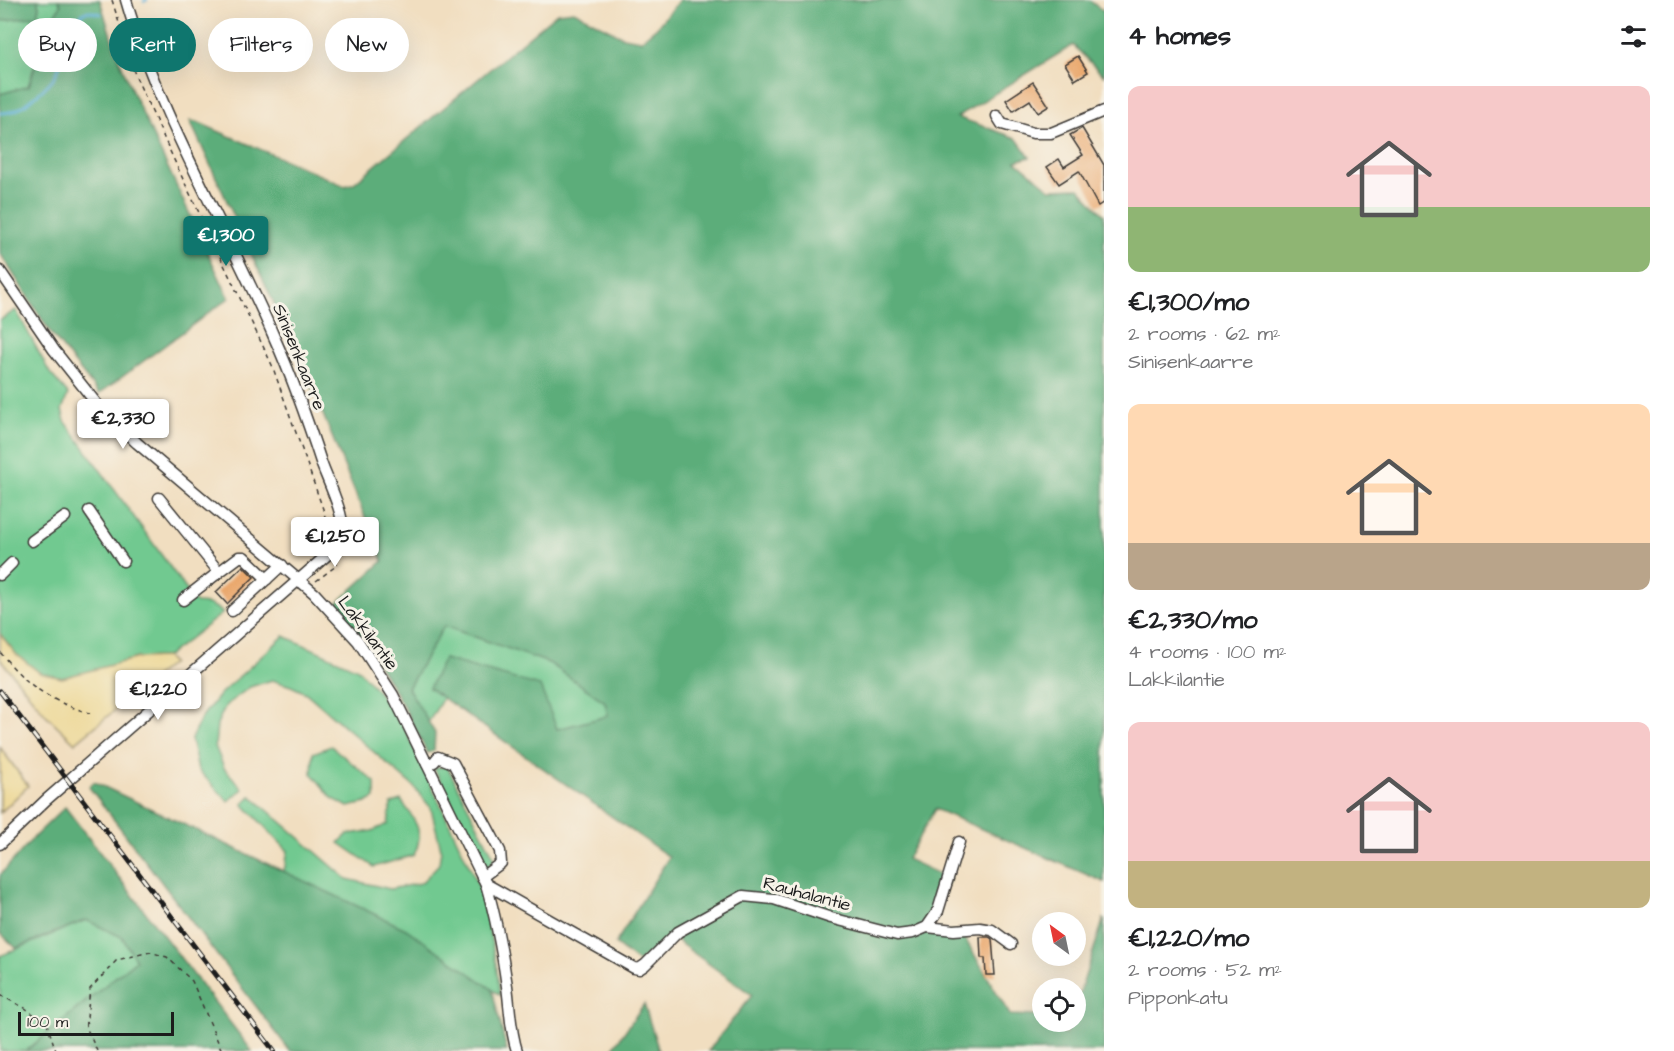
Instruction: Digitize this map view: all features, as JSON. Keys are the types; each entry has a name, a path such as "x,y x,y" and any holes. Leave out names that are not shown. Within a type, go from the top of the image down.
{"street":[{"name":"Sinisenkaarre","path":"126,0 162,102 275,337 341,522 342,534 334,549"},
{"path":"997,116 1002,124 1033,134 1051,133 1103,113"},
{"name":"Lakkilantie","path":"0,271 54,350 100,408 137,443 308,588 334,612 358,641 393,695 484,881 496,916 517,1051"},
{"path":"159,498 219,572"},
{"path":"89,511 123,561"},
{"path":"32,542 65,517"},
{"path":"0,844 46,800 334,549"},
{"path":"183,600 239,557 244,557 267,579"},
{"path":"0,575 12,563"},
{"path":"232,611 282,565"},
{"path":"427,764 434,762 438,757 453,763 500,851 501,863 484,881"},
{"path":"959,842 938,911 927,927 992,930 1011,944"},
{"name":"Rauhalantie","path":"484,881 639,969 678,932 742,896 774,899 831,918 897,935 913,933 927,927"}],"path":[{"path":"112,0 135,75 272,365 323,509 338,563 308,588"},
{"path":"0,652 16,672 31,685 67,706 90,712"},
{"path":"97,1051 86,1028 90,989 117,960 150,952 167,957 192,981 222,1051"},
{"path":"0,994 48,1024 56,1051"}],"green space":[{"path":"0,0 37,0 39,6 37,16 0,21"},
{"path":"37,0 58,0 61,5 53,18 22,18 37,16 39,6"},
{"path":"58,0 100,0 109,29 109,72 124,72 229,298 99,394 50,332 0,253 0,94 29,86 33,72 97,72 97,18 53,18 61,5"},
{"path":"679,0 1089,0 1102,10 1104,9 1104,76 1073,45 957,117 1016,138 1030,157 1016,161 1050,189 1079,188 1104,215 1104,882 935,809 907,859 950,879 922,930 964,937 1010,1015 1032,1016 1032,1032 1060,1032 1065,1035 1066,1032 1086,1032 1084,978 1104,918 1104,1051 708,1051 752,995 681,944 673,935 638,962 615,944 669,857 429,688 444,659 540,686 557,729 608,716 605,702 549,663 444,626 408,688 435,733 434,751 427,753 386,676 336,604 383,561 306,373 190,121 345,186 354,183 557,13 574,11 623,37 641,40 657,27"},
{"path":"18,19 18,72 33,72 28,86 0,94 0,21"},
{"path":"16,310 50,373 68,394 62,410 65,421 196,603 210,605 223,613 166,657 138,658 62,678 40,673 16,654 0,634 0,320"},
{"path":"444,626 549,663 605,702 608,716 553,731 444,659 429,688 443,698 428,723 408,688"},
{"path":"284,636 358,669 398,714 481,891 496,963 500,995 406,935 283,876 288,851 243,804 251,796 347,879 390,889 421,883 439,864 441,849 431,808 413,786 306,693 272,680 250,687 226,705 217,724 215,746 224,768 243,789 228,801 198,770 191,739 201,718 220,694"},
{"path":"331,746 375,782 375,798 366,803 348,807 332,798 312,774 313,753"},
{"path":"447,766 495,859 485,870 434,768"},
{"path":"94,782 406,929 492,989 507,1051 290,1051 89,787"},
{"path":"401,800 419,832 414,855 374,867 339,843 348,834 372,831 388,824 391,804"},
{"path":"65,807 252,1051 26,1051 136,960 122,937 86,920 16,948 0,933 0,875"},
{"path":"86,920 122,937 136,960 26,1051 0,1051 0,956"},
{"path":"644,1004 659,1051 611,1051"}],"sand":[{"path":"0,634 16,654 40,673 62,678 138,658 166,657 172,663 75,743 46,715 0,659"},
{"path":"0,747 28,786 0,813"}],"building":[{"path":"1078,56 1088,72 1075,80 1065,64"},
{"path":"1033,82 1049,106 1038,113 1030,100 1013,111 1006,100"},
{"path":"1082,128 1104,165 1104,202 1098,206 1079,171 1059,184 1047,167 1059,159 1064,167 1083,155 1070,135"},
{"path":"243,566 254,577 227,604 216,592"},
{"path":"980,937 992,939 995,975 986,975 985,958 981,958"}],"waterway":[{"path":"0,113 14,111 21,107 55,76 71,30 81,15 88,11 101,14"}],"railway":[{"path":"0,691 274,1051"}]}
